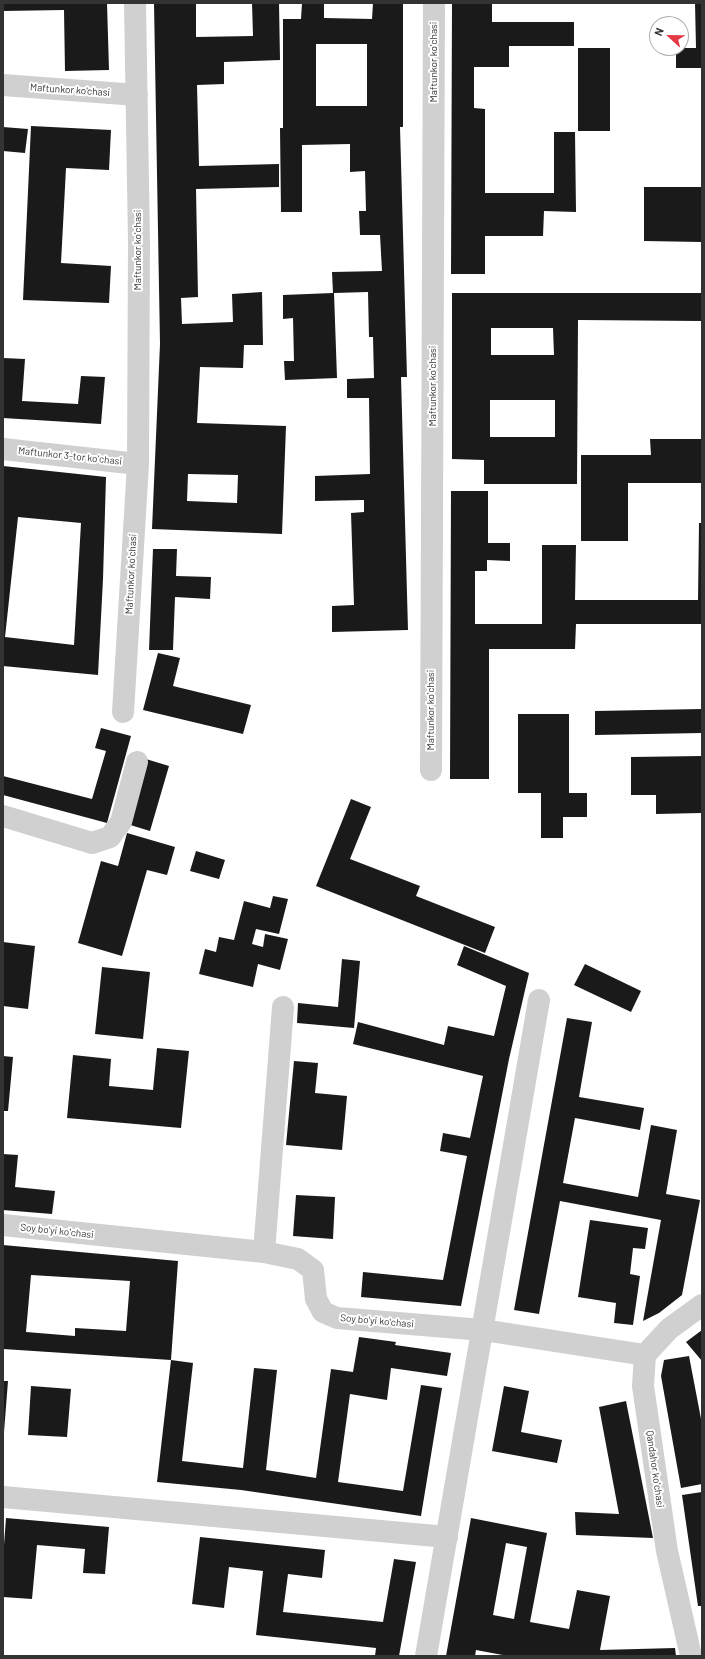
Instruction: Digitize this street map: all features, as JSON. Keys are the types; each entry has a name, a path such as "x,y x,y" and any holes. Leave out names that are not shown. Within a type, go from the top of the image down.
{"street":[{"name":"Maftunkor koʻchasi","path":"122,712 138,464 139,242 135,3"},
{"name":"Maftunkor koʻchasi","path":"431,770 434,3"},
{"name":"Maftunkor ko'chasi","path":"3,85 137,95"},
{"name":"Maftunkor 3-tor koʼchasi","path":"3,449 138,464"},
{"path":"3,816 92,842 110,837 121,822 137,762"},
{"path":"426,1656 539,1000"},
{"path":"264,1252 283,1007"},
{"name":"Soy boʻyi koʻchasi","path":"3,1225 264,1252 298,1259 314,1270 316,1298 323,1312 337,1318 483,1330 645,1355"},
{"path":"645,1355 669,1330 702,1305"},
{"name":"Qandahor koʻchasi","path":"645,1355 643,1386 668,1551 691,1656"},
{"path":"3,1497 447,1538"}],"building":[{"path":"3,3 107,3 109,70 65,71 64,10 3,11"},
{"path":"154,3 196,3 196,37 253,36 252,3 279,3 280,60 224,62 224,84 197,85 199,166 279,164 279,187 196,189 198,297 181,298 182,324 233,322 232,294 262,292 263,345 244,345 243,368 200,367 197,423 286,426 282,534 152,529 160,344","holes":["188,474 238,475 237,503 187,501"]},
{"path":"302,3 324,3 324,18 372,19 373,3 403,3 403,127 400,127 407,377 401,377 408,630 332,632 332,606 354,605 351,513 364,512 364,500 315,501 315,476 370,474 369,398 347,398 347,379 374,378 373,337 369,337 368,292 334,293 337,378 285,380 284,361 294,361 293,318 283,319 283,295 333,293 332,272 382,271 380,235 360,235 359,211 366,211 365,171 350,172 350,144 302,145 302,212 281,212 280,128 283,128 283,19 301,19","holes":["316,44 367,44 367,106 316,106"]},
{"path":"452,3 492,3 492,22 574,22 574,46 509,46 509,67 474,67 474,108 485,109 485,193 554,193 554,132 575,132 576,212 544,211 543,236 485,236 485,274 451,274"},
{"path":"695,3 702,3 702,68 676,68 676,56 689,56 689,48 696,48"},
{"path":"578,48 610,48 610,131 578,131"},
{"path":"31,126 111,130 109,170 66,168 61,263 111,266 109,303 23,300"},
{"path":"3,127 28,129 25,153 3,151"},
{"path":"644,187 702,187 702,242 644,241"},
{"path":"452,293 702,293 702,321 578,320 577,484 484,484 484,460 452,459","holes":["491,328 553,328 554,355 491,355","490,400 555,400 555,437 490,437"]},
{"path":"3,358 25,359 22,401 78,404 81,376 105,377 101,424 3,418"},
{"path":"650,439 702,439 702,483 628,483 628,541 581,541 581,455 651,455"},
{"path":"3,466 106,477 98,675 3,666","holes":["18,517 81,523 74,645 5,637"]},
{"path":"451,491 488,491 488,543 510,543 510,561 487,560 487,571 475,571 475,624 542,624 542,545 576,545 575,600 698,600 699,523 702,523 702,624 576,624 575,649 489,649 489,779 450,779"},
{"path":"153,549 177,549 176,576 211,577 210,599 175,597 173,650 149,650"},
{"path":"158,653 180,658 173,686 251,705 243,734 143,710"},
{"path":"702,709 702,733 595,735 595,711"},
{"path":"518,714 569,714 569,793 587,793 587,817 563,817 563,838 541,838 541,793 518,793"},
{"path":"101,728 131,736 107,823 3,795 3,776 92,799 106,751 95,748"},
{"path":"702,756 702,813 656,814 656,795 631,795 631,757"},
{"path":"146,759 169,766 150,831 127,824"},
{"path":"351,799 371,807 350,859 420,886 416,896 495,927 485,953 316,886"},
{"path":"127,833 175,847 167,875 147,870 122,956 78,943 101,861 118,866"},
{"path":"196,851 225,860 219,879 190,871"},
{"path":"273,896 288,899 279,934 256,929 252,944 263,947 265,934 288,939 280,970 258,964 253,987 199,974 205,949 216,952 219,937 234,940 244,901 270,908"},
{"path":"3,942 35,946 28,1009 3,1006"},
{"path":"464,946 529,973 509,1059 461,1306 361,1297 363,1272 443,1280 467,1156 440,1151 443,1133 470,1138 483,1076 353,1044 358,1022 444,1045 448,1026 494,1036 506,986 457,965"},
{"path":"342,959 360,961 354,1028 297,1023 298,1003 338,1007"},
{"path":"585,964 641,991 631,1012 574,985"},
{"path":"102,967 150,972 143,1039 95,1034"},
{"path":"567,1018 592,1022 579,1097 644,1108 640,1130 575,1118 563,1183 638,1197 651,1125 677,1130 666,1194 700,1200 682,1295 659,1313 643,1321 661,1220 560,1201 539,1314 514,1310"},
{"path":"157,1048 189,1051 181,1128 67,1118 73,1055 111,1059 109,1086 153,1090"},
{"path":"3,1056 13,1057 8,1111 3,1111"},
{"path":"294,1061 318,1063 315,1093 347,1096 342,1150 286,1145"},
{"path":"3,1154 18,1155 15,1187 55,1191 52,1214 3,1210"},
{"path":"296,1195 335,1197 333,1239 293,1236"},
{"path":"590,1220 648,1228 645,1249 633,1248 630,1274 640,1276 633,1325 614,1323 616,1303 578,1297"},
{"path":"3,1245 178,1261 171,1360 3,1349","holes":["31,1275 130,1281 126,1331 75,1328 75,1336 26,1332"]},
{"path":"702,1330 702,1361 686,1342"},
{"path":"359,1337 396,1342 395,1345 451,1353 447,1376 391,1368 387,1400 350,1394 338,1482 403,1491 421,1385 442,1388 421,1516 241,1490 157,1482 171,1360 193,1363 182,1461 243,1468 254,1368 277,1370 266,1470 316,1478 331,1369 353,1372"},
{"path":"689,1356 702,1424 702,1484 681,1488 661,1376 664,1360"},
{"path":"3,1381 8,1381 4,1432 3,1432"},
{"path":"31,1386 71,1389 67,1437 28,1435"},
{"path":"504,1386 529,1391 521,1432 562,1440 557,1463 492,1451"},
{"path":"626,1401 653,1538 576,1535 575,1512 619,1514 599,1407"},
{"path":"702,1492 702,1606 698,1606 682,1495"},
{"path":"6,1518 109,1527 105,1574 83,1573 85,1549 37,1545 32,1599 3,1597 3,1558"},
{"path":"471,1518 547,1533 530,1622 569,1629 577,1590 610,1596 600,1650 675,1648 676,1656 508,1656 476,1650 475,1656 446,1656","holes":["506,1543 527,1547 514,1619 493,1615"]},
{"path":"200,1537 325,1550 322,1578 288,1574 283,1612 383,1622 394,1559 416,1562 399,1656 375,1656 376,1648 256,1635 263,1571 229,1567 224,1608 192,1604"}]}
